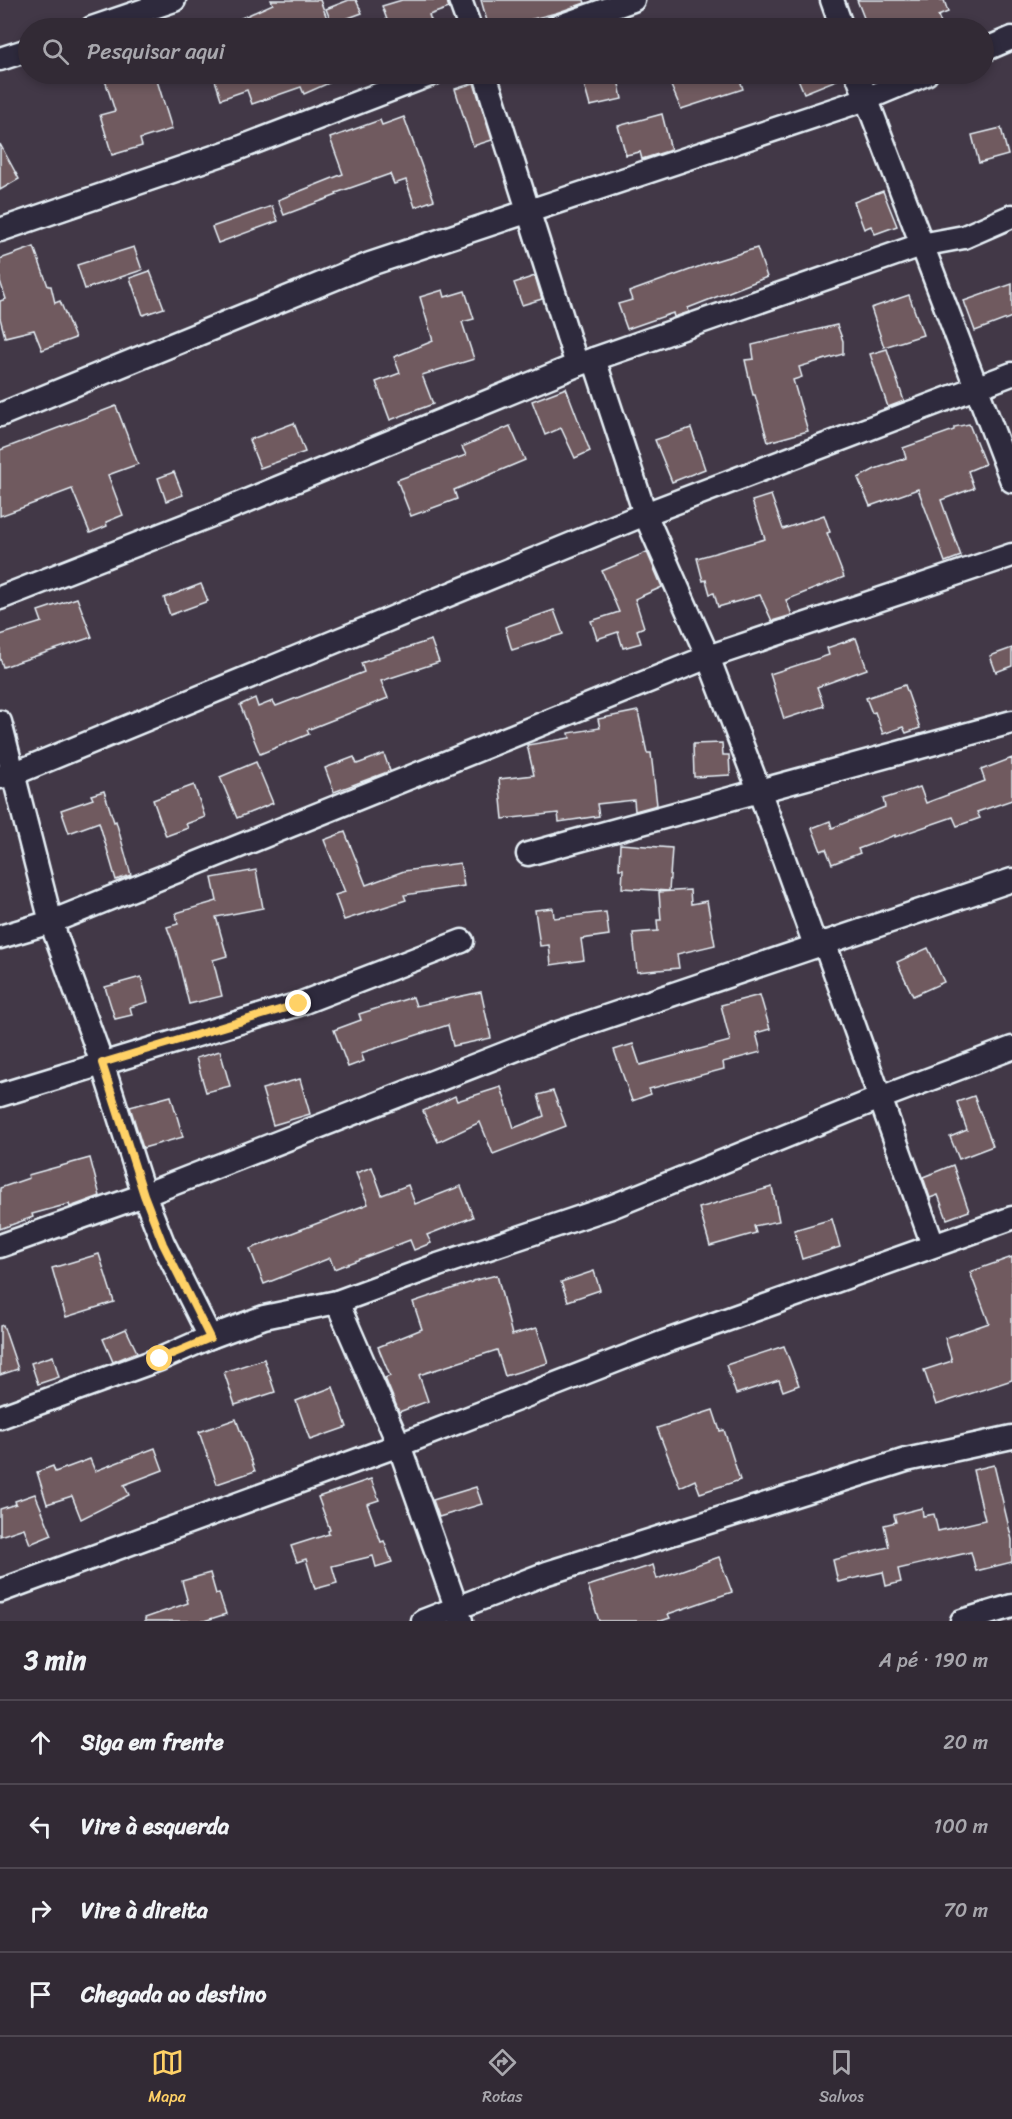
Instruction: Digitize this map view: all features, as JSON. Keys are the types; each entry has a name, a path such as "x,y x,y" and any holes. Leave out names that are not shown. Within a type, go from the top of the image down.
{"street":[{"path":"121,18 174,0"},
{"path":"460,0 466,18"},
{"path":"582,18 633,0"},
{"path":"832,0 838,18"},
{"path":"994,46 1012,38"},
{"path":"0,59 18,53"},
{"path":"0,230 234,150 406,84"},
{"path":"487,84 528,212 645,514 708,657 880,1098 933,1245"},
{"path":"861,84 1012,481"},
{"path":"0,415 370,264 866,99 902,84"},
{"path":"0,598 586,362 921,245 964,237 1012,216"},
{"path":"6,776 645,514 1012,374"},
{"path":"0,937 51,922 708,657 1012,555"},
{"path":"0,722 6,776 51,922 102,1063 144,1195 163,1244 210,1338"},
{"path":"528,854 1012,722"},
{"path":"0,1245 144,1195 555,1034 1012,880"},
{"path":"0,1095 299,1004 462,941"},
{"path":"0,1417 160,1359 264,1317 337,1302 438,1265 611,1207 880,1098 1012,1048"},
{"path":"0,1591 399,1445 663,1342 1012,1218"},
{"path":"337,1302 399,1445 459,1615"},
{"path":"423,1621 459,1615 547,1573 906,1460 1012,1437"},
{"path":"962,1621 1012,1606"}],"building":[{"path":"271,0 320,0 327,18 242,18 273,4"},
{"path":"349,0 356,0 362,13 348,18 330,18 326,9"},
{"path":"402,0 447,0 449,8 429,15 430,18 386,18 382,6"},
{"path":"481,0 584,0 585,3 537,18 486,18"},
{"path":"857,0 944,0 948,12 938,16 939,18 864,18"},
{"path":"106,84 158,84 172,129 140,139 142,146 112,155 100,115 115,111"},
{"path":"216,84 326,84 304,94 301,87 252,104 247,90 221,99"},
{"path":"474,84 492,140 473,146 455,89"},
{"path":"584,84 619,84 622,99 590,106"},
{"path":"670,84 741,84 743,89 681,109"},
{"path":"800,84 826,84 804,93"},
{"path":"662,114 671,150 642,159 640,152 626,155 618,126"},
{"path":"404,117 434,200 415,207 406,180 394,184 390,174 284,215 278,200 343,174 330,138 380,120 382,125"},
{"path":"1001,128 1008,155 979,163 972,135"},
{"path":"0,144 19,179 0,190"},
{"path":"883,191 897,226 875,234 871,226 864,229 854,202"},
{"path":"272,206 278,221 218,243 212,227"},
{"path":"34,247 48,286 51,286 55,303 60,301 75,338 42,350 34,330 5,337 0,318 0,301 6,299 0,281 0,259"},
{"path":"134,247 142,270 85,289 77,265"},
{"path":"757,248 767,277 688,308 689,312 674,317 673,313 627,329 618,304 632,300 629,292"},
{"path":"150,271 164,308 143,315 130,278"},
{"path":"535,276 542,299 522,305 514,283"},
{"path":"1012,284 1012,317 975,331 964,301"},
{"path":"443,290 445,297 465,291 474,319 462,322 474,359 422,375 433,404 390,420 376,382 400,373 394,357 433,341 420,297"},
{"path":"909,295 923,335 884,347 871,308"},
{"path":"837,325 843,341 843,354 799,367 802,377 793,380 808,431 768,442 745,360 754,359 752,345"},
{"path":"887,349 904,401 888,407 870,354"},
{"path":"566,388 590,451 575,458 561,428 545,435 532,401"},
{"path":"116,406 138,464 108,475 123,515 106,522 107,526 90,533 72,489 0,516 0,450"},
{"path":"294,423 305,452 260,468 249,440"},
{"path":"969,424 985,464 968,471 974,488 941,500 961,556 945,562 918,489 870,506 858,478 906,458 903,448 954,430 954,427"},
{"path":"510,426 525,460 454,490 457,499 411,516 397,480 466,455 462,447"},
{"path":"691,428 705,469 672,482 655,440"},
{"path":"174,472 183,495 166,501 158,478"},
{"path":"771,495 783,529 824,515 830,532 827,533 844,577 786,600 792,615 772,621 760,595 718,607 714,593 710,594 706,580 703,581 697,558 765,539 752,501"},
{"path":"647,552 662,587 635,599 644,627 637,630 641,643 623,648 618,632 597,639 591,621 619,612 602,571"},
{"path":"201,584 208,601 170,615 164,598"},
{"path":"77,598 92,637 3,667 0,658 0,635 42,622 38,611"},
{"path":"554,610 563,634 512,650 505,627"},
{"path":"856,638 867,669 817,687 824,706 784,719 770,674 829,655 827,648"},
{"path":"431,640 439,662 381,681 388,698 307,730 309,734 260,754 240,705 255,698 258,707 273,701 276,706 364,672 361,663"},
{"path":"1012,648 1012,666 996,672 990,656"},
{"path":"905,685 920,728 906,733 903,727 883,734 875,712 872,713 866,698"},
{"path":"638,711 647,753 651,753 657,805 635,811 634,800 597,804 599,816 559,822 558,813 503,819 499,779 534,775 527,745 570,738 569,733 600,728 598,719"},
{"path":"722,743 723,755 729,755 730,775 694,777 693,744"},
{"path":"384,754 390,771 334,792 325,768 354,757 357,764"},
{"path":"1012,758 1012,800 977,812 980,818 957,826 953,817 895,837 895,835 858,849 860,853 832,864 826,849 821,851 812,828 830,821 832,828 885,807 883,799 920,787 926,803 985,781 981,770"},
{"path":"256,762 273,803 237,818 220,777"},
{"path":"194,785 205,817 186,824 188,828 166,836 153,800"},
{"path":"104,791 114,822 116,821 131,875 116,880 99,822 69,833 61,810 93,799 91,795"},
{"path":"345,832 366,885 404,871 460,863 464,886 404,895 406,900 344,920 335,895 345,892 324,840"},
{"path":"620,844 672,848 669,891 622,888 623,869 619,869"},
{"path":"256,870 263,908 216,917 227,956 213,960 222,996 189,1004 176,951 167,927 178,924 176,913 217,901 212,878"},
{"path":"690,890 691,904 707,901 715,945 677,954 679,968 637,972 633,933 658,931 657,920 661,920 659,892"},
{"path":"553,908 554,918 606,912 609,935 581,939 584,960 551,965 549,945 540,946 535,910"},
{"path":"928,948 944,982 913,996 897,962"},
{"path":"141,977 148,1002 130,1007 132,1015 115,1019 105,987"},
{"path":"481,992 491,1038 453,1046 448,1025 361,1053 364,1061 348,1067 334,1030 361,1020 359,1014 413,997 416,1006"},
{"path":"760,995 770,1029 756,1033 761,1052 723,1062 724,1069 649,1089 651,1094 632,1101 614,1050 633,1044 640,1065 730,1041 721,1005"},
{"path":"220,1051 230,1086 206,1092 196,1058"},
{"path":"300,1079 310,1114 273,1125 262,1089"},
{"path":"501,1087 514,1128 544,1116 538,1095 553,1091 566,1126 493,1154 480,1122 438,1142 423,1111 455,1096 457,1101"},
{"path":"171,1096 183,1137 143,1148 130,1107"},
{"path":"974,1096 993,1146 959,1159 950,1137 967,1130 957,1102"},
{"path":"90,1158 100,1196 70,1207 69,1204 32,1214 33,1217 0,1229 0,1188 29,1178 28,1175"},
{"path":"953,1165 969,1211 947,1219 938,1195 930,1198 923,1177"},
{"path":"372,1167 382,1195 408,1185 415,1204 461,1186 473,1217 427,1235 431,1243 414,1250 410,1240 334,1269 330,1258 264,1284 250,1249 368,1204 356,1173"},
{"path":"772,1187 779,1221 754,1226 756,1233 710,1246 699,1208"},
{"path":"832,1219 840,1247 802,1259 794,1230"},
{"path":"99,1254 114,1302 66,1317 52,1268"},
{"path":"1012,1257 1012,1380 936,1405 924,1370 952,1361 945,1338 989,1323 970,1272"},
{"path":"594,1271 600,1290 568,1301 561,1282"},
{"path":"497,1275 512,1335 537,1328 548,1363 505,1376 497,1350 419,1375 428,1401 399,1412 385,1378 390,1376 378,1347 422,1329 413,1302 472,1281"},
{"path":"3,1325 18,1369 0,1375 0,1326"},
{"path":"126,1329 137,1352 113,1362 103,1339"},
{"path":"784,1346 799,1385 783,1391 779,1380 736,1394 726,1365"},
{"path":"53,1356 59,1377 38,1384 31,1363"},
{"path":"264,1359 275,1392 235,1405 224,1372"},
{"path":"333,1387 347,1427 310,1440 296,1401"},
{"path":"713,1410 720,1431 724,1430 740,1480 700,1493 695,1480 680,1487 657,1428"},
{"path":"236,1419 255,1471 217,1484 199,1432"},
{"path":"155,1448 163,1470 124,1485 129,1495 81,1519 72,1496 47,1504 37,1472 53,1466 55,1472 90,1459 95,1471"},
{"path":"994,1465 1012,1540 1012,1562 976,1571 971,1552 898,1569 901,1582 886,1586 883,1572 838,1582 833,1560 889,1547 884,1525 896,1522 894,1515 922,1508 923,1516 934,1514 938,1531 985,1520 973,1470"},
{"path":"371,1479 379,1500 367,1504 381,1542 384,1541 392,1562 376,1567 373,1556 332,1566 337,1583 315,1589 306,1559 297,1562 291,1546 329,1534 330,1530 318,1497"},
{"path":"476,1487 482,1504 439,1517 433,1500"},
{"path":"35,1494 52,1535 30,1544 24,1528 0,1536 0,1509"},
{"path":"719,1557 732,1592 668,1614 670,1618 661,1621 599,1621 588,1586 653,1565 657,1579"},
{"path":"210,1573 216,1594 219,1593 226,1614 204,1621 145,1621 145,1618 188,1603 182,1581"}],"route":[{"path":"160,1359 210,1338 163,1244 144,1195 102,1063 299,1004"}]}
